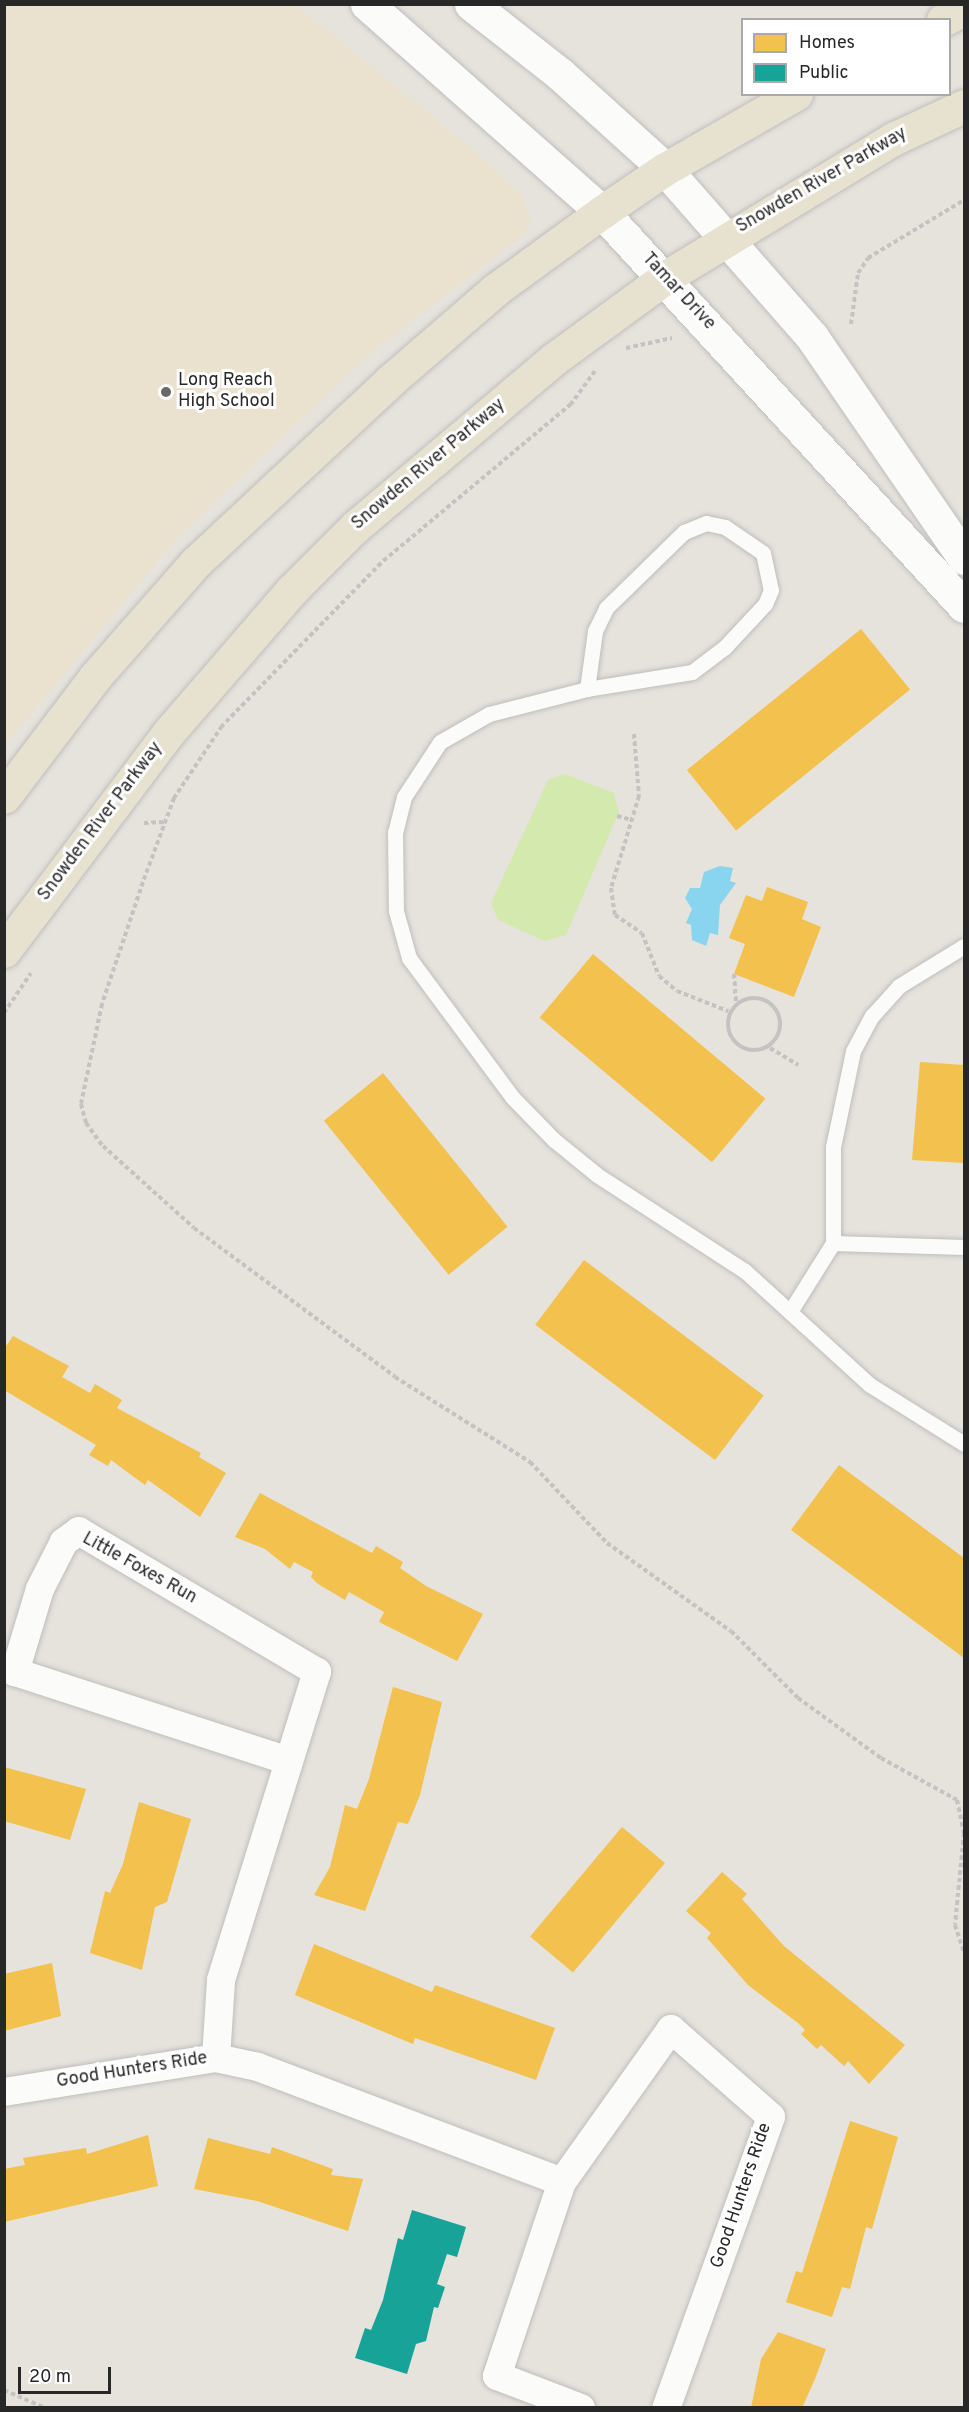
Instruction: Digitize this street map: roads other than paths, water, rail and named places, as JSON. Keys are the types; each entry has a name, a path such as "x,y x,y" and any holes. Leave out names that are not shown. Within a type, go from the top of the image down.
{"main road":[{"path":"947,18 964,9"},
{"path":"4,797 95,677 195,563 495,290 665,169 793,96"},
{"name":"Snowden River Parkway","path":"4,951 169,732 292,590 355,527 554,359 725,236 895,138 964,106"}],"street":[{"name":"Tamar Drive","path":"367,4 602,212 666,277 964,606"},
{"path":"471,4 560,74 665,169 725,236 812,337 964,558"},
{"name":"Little Foxes Run","path":"216,2058 221,1980 317,1672 79,1532 64,1542 40,1589 15,1672 289,1761"},
{"name":"Good Hunters Ride","path":"581,2408 497,2376 562,2182 671,2029 771,2116 666,2408"},
{"name":"Good Hunters Ride","path":"4,2092 216,2058 258,2067 562,2182"}],"lane":[{"path":"587,689 595,631 606,608 684,532 706,523 725,527 762,553 771,581 765,604 725,647 692,672 587,689 462,725 422,765 404,797 395,832 396,911 409,958 513,1098 554,1140 642,1205 703,1240 791,1310 870,1385 964,1444"},
{"path":"791,1310 833,1243 833,1147 853,1051 872,1016 899,986 964,946"},
{"path":"833,1243 964,1247"}],"water":[{"path":"720,866 733,868 730,881 736,883 720,905 718,935 710,933 706,946 692,940 691,925 686,923 692,909 685,898 690,888 700,888 704,872"}],"place":[{"name":"Long Reach High School","path":"166,392"}]}
